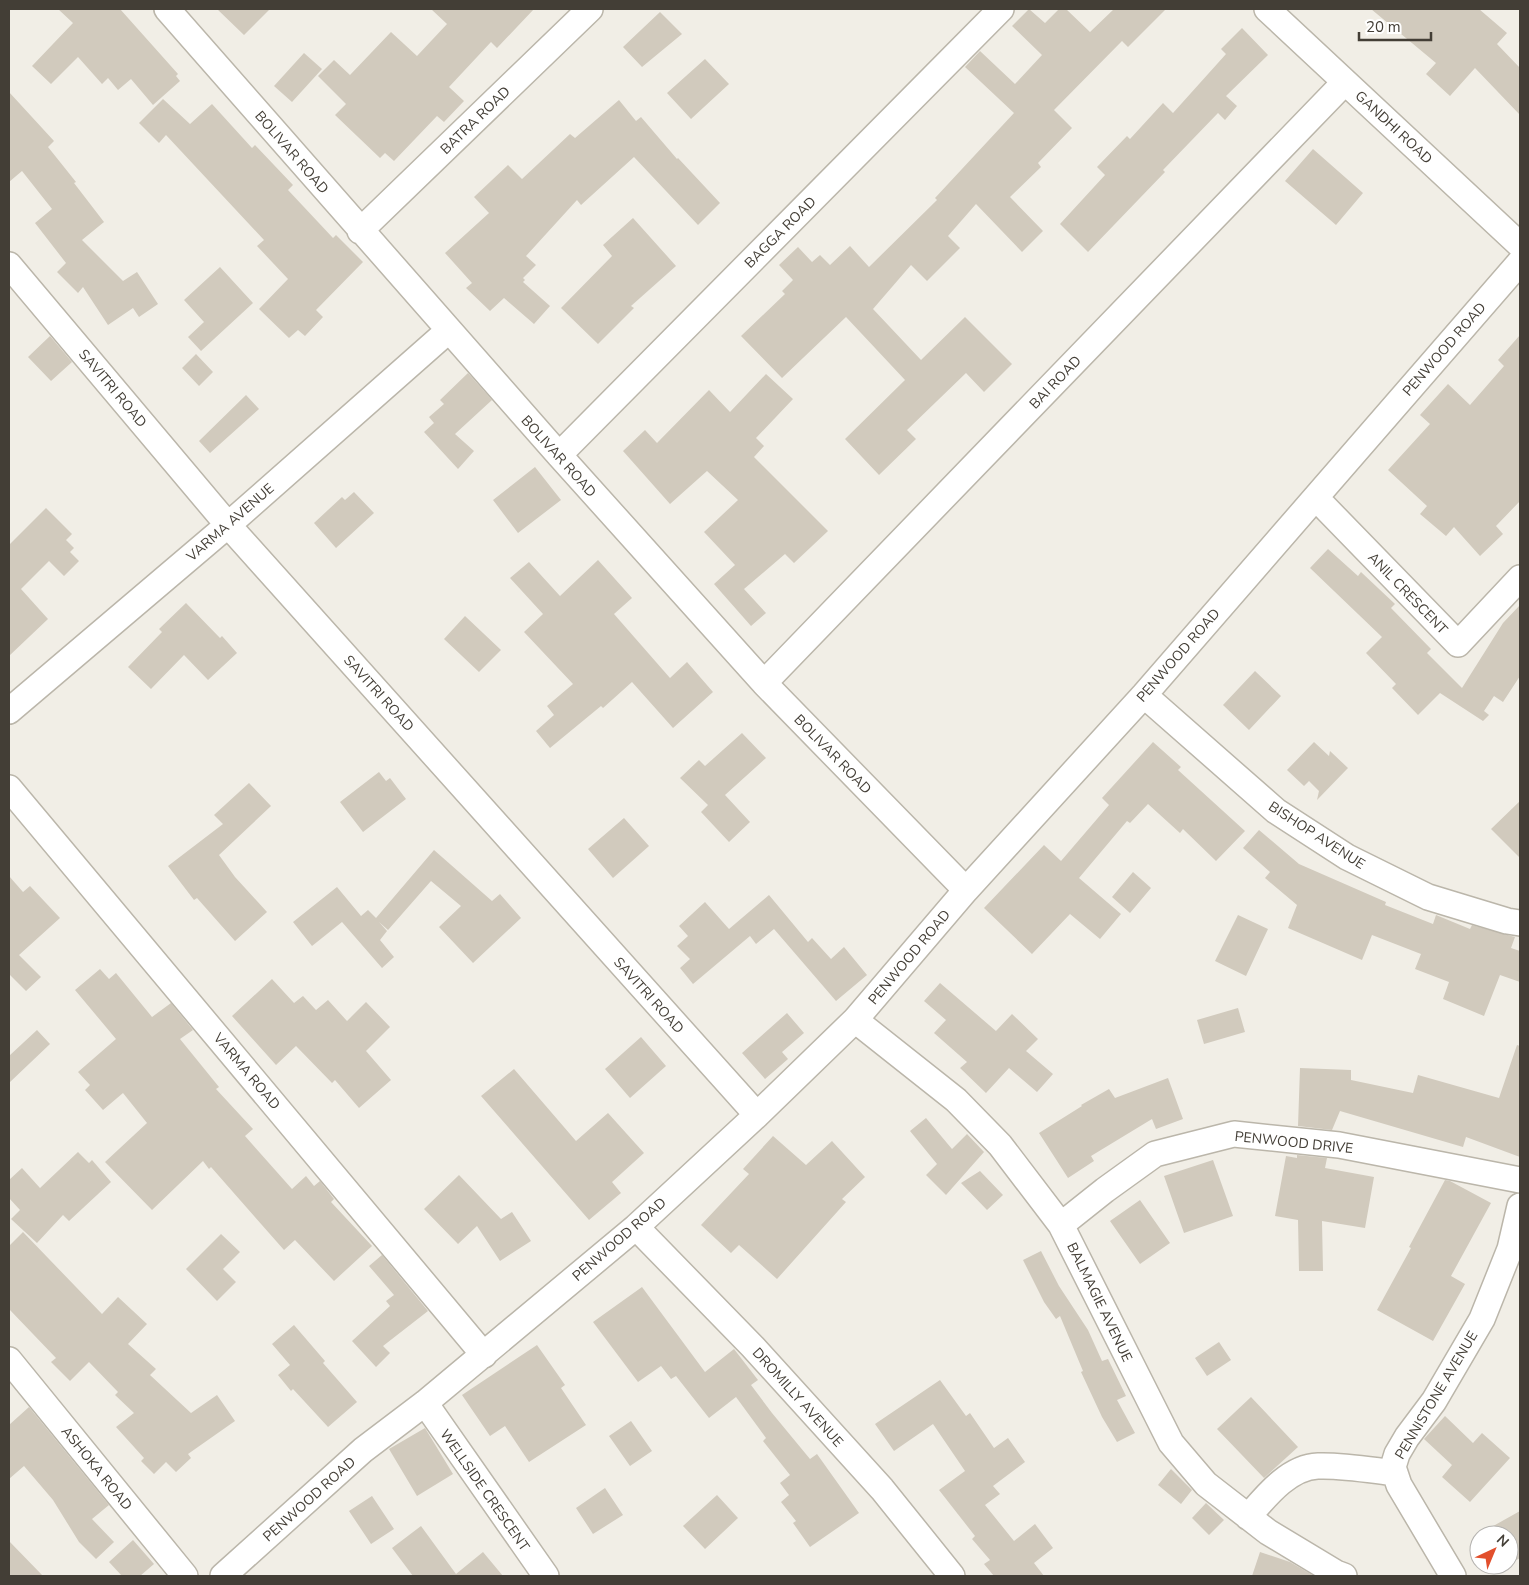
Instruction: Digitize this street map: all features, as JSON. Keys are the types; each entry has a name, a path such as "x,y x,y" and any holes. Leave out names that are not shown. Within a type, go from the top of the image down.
{"street":[{"name":"BATRA ROAD","path":"360,232 590,9"},
{"name":"BAGGA ROAD","path":"559,455 1001,9"},
{"name":"GANDHI ROAD","path":"1267,9 1520,246"},
{"name":"BOLIVAR ROAD","path":"180,14 360,232 559,455 764,683 966,890"},
{"name":"BAI ROAD","path":"764,683 1345,82"},
{"name":"PENWOOD ROAD","path":"223,1576 363,1450 484,1355 636,1227 757,1115 855,1020 966,890 1144,695 1520,262"},
{"name":"SAVITRI ROAD","path":"9,265 228,525 757,1115"},
{"name":"VARMA AVENUE","path":"9,712 228,525 449,330"},
{"name":"ANIL CRESCENT","path":"1316,498 1458,644 1520,578"},
{"name":"BISHOP AVENUE","path":"1144,695 1276,811 1347,858 1428,897 1507,921 1520,923"},
{"name":"VARMA ROAD","path":"9,788 484,1355"},
{"name":"BALMAGIE AVENUE","path":"855,1020 956,1100 1000,1145 1061,1225 1171,1443 1206,1484 1268,1532 1339,1575"},
{"name":"PENWOOD DRIVE","path":"1061,1225 1155,1154 1234,1134 1339,1145 1520,1180"},
{"name":"PENNISTONE AVENUE","path":"1453,1576 1399,1486 1393,1467 1397,1454 1434,1401 1482,1320 1510,1249 1520,1206"},
{"name":"DROMILLY AVENUE","path":"636,1227 753,1348 882,1489 952,1576"},
{"name":"ASHOKA ROAD","path":"9,1360 185,1576"},
{"name":"WELLSIDE CRESCENT","path":"425,1403 546,1576"},
{"path":"1248,1517 1266,1496 1284,1480 1301,1470 1317,1466 1395,1472"}],"building":[{"path":"58,9 120,9 178,74 176,76 180,81 153,105 131,79 118,90 108,78 102,84 78,57 51,84 32,66 73,23"},
{"path":"217,9 270,9 244,35"},
{"path":"431,9 534,9 497,48 491,42 449,87 464,101 444,122 437,116 394,161 385,153 380,158 335,115 346,104 318,76 334,60 350,75 391,32 417,56 447,24"},
{"path":"1029,9 1045,23 1059,9 1066,9 1090,32 1114,9 1166,9 1128,47 1122,41 1054,110 1072,128 1038,163 1041,167 1010,197 1043,231 1022,252 976,204 948,236 960,248 927,281 911,265 873,309 921,360 965,317 1012,364 984,392 966,373 907,430 916,439 879,475 845,439 905,380 846,317 782,378 741,336 785,294 782,291 793,280 779,265 798,247 812,262 820,255 830,265 850,246 869,267 937,200 935,198 1014,113 965,67 980,51 1015,84 1042,55 1012,26"},
{"path":"1371,9 1479,9 1507,33 1497,44 1520,68 1520,115 1475,68 1450,96 1426,74 1436,63"},
{"path":"660,12 682,34 642,67 623,47"},
{"path":"1242,28 1268,55 1226,96 1237,106 1225,120 1218,113 1163,170 1165,172 1088,252 1060,224 1105,175 1097,167 1127,136 1130,139 1163,103 1173,113 1226,54 1221,49"},
{"path":"304,53 322,69 292,102 274,86"},
{"path":"705,59 729,84 691,119 667,93"},
{"path":"9,92 54,141 48,147 104,222 82,240 123,281 137,272 158,304 139,317 133,308 108,325 83,287 78,293 57,272 66,263 35,223 52,209 22,171 9,182"},
{"path":"163,99 190,124 212,104 252,148 255,145 293,185 288,190 333,238 336,235 363,262 316,310 323,317 305,336 298,330 289,338 259,309 288,279 257,246 264,240 166,135 159,143 139,123"},
{"path":"619,100 636,121 641,117 677,159 720,203 698,225 634,157 581,205 577,200 526,256 536,265 523,278 525,280 523,282 550,306 534,324 504,298 490,311 466,288 472,283 445,253 489,213 474,197 508,165 522,179 570,134 575,138"},
{"path":"1313,149 1363,193 1336,225 1285,181"},
{"path":"633,218 676,266 631,306 634,308 598,344 561,308 612,256 603,245"},
{"path":"220,267 253,303 201,351 188,337 204,322 184,300"},
{"path":"1520,335 1520,501 1496,526 1503,534 1480,556 1454,527 1446,536 1420,514 1427,506 1388,470 1430,424 1420,415 1448,384 1470,405 1504,366 1498,360"},
{"path":"50,336 72,362 51,381 28,357"},
{"path":"196,354 213,372 199,386 182,368"},
{"path":"468,373 492,400 455,434 474,451 458,469 424,432 434,423 429,417 444,404 440,400"},
{"path":"766,374 793,399 756,438 764,446 754,457 828,531 794,563 785,554 744,589 766,613 751,626 714,584 735,565 704,532 738,500 707,471 670,504 623,451 645,430 657,443 709,390 730,412"},
{"path":"246,395 259,409 210,453 199,441"},
{"path":"535,467 561,500 518,533 493,500"},
{"path":"354,492 374,513 336,548 314,523 342,497 345,500"},
{"path":"46,508 72,534 66,540 74,548 70,552 79,561 64,576 49,561 21,589 48,619 9,656 9,545"},
{"path":"1328,549 1358,576 1361,572 1395,604 1391,608 1431,649 1427,653 1462,688 1503,623 1520,605 1520,676 1503,702 1494,696 1484,711 1489,715 1483,721 1440,693 1418,715 1392,688 1396,684 1366,653 1382,637 1310,568"},
{"path":"598,560 632,598 614,614 670,678 687,662 713,692 673,728 632,682 603,708 601,706 550,748 536,731 554,715 547,706 573,684 524,632 543,614 510,578 529,562 560,596"},
{"path":"186,603 220,638 222,636 237,653 208,680 184,655 151,689 128,667 162,632 159,629"},
{"path":"465,616 501,650 479,672 444,639"},
{"path":"1255,671 1281,696 1249,730 1223,705"},
{"path":"742,733 766,758 725,795 750,822 729,842 701,812 708,805 680,778 699,760 705,766"},
{"path":"1153,742 1181,767 1178,770 1245,831 1216,861 1183,829 1180,833 1148,804 1130,823 1127,821 1079,878 1121,914 1100,939 1070,914 1032,954 984,908 1044,845 1061,861 1109,805 1102,798"},
{"path":"1314,742 1329,756 1330,751 1348,768 1317,800 1319,791 1309,781 1304,786 1287,770"},
{"path":"379,772 386,781 390,778 406,799 363,832 340,802"},
{"path":"249,783 271,806 219,855 235,877 267,912 235,941 197,898 194,900 168,866 223,824 214,815"},
{"path":"1520,801 1520,858 1491,829"},
{"path":"624,818 649,846 613,878 588,849"},
{"path":"1259,830 1299,864 1386,902 1385,905 1433,924 1436,915 1470,929 1472,925 1515,937 1511,948 1520,951 1520,982 1500,975 1484,1016 1443,999 1449,982 1415,969 1421,954 1372,935 1362,960 1288,928 1297,905 1265,878 1270,872 1243,848"},
{"path":"434,850 492,901 500,894 521,918 473,963 439,927 461,906 431,881 388,930 379,922 387,931 380,940 394,957 382,968 342,922 312,946 293,922 337,887 361,916 368,910 376,918"},
{"path":"1133,872 1151,888 1130,913 1112,897"},
{"path":"9,876 23,892 30,886 60,918 19,955 41,977 26,991 9,974"},
{"path":"769,895 808,942 812,938 831,959 844,947 867,975 836,1001 774,929 756,944 750,936 693,984 680,968 690,959 677,946 688,936 679,926 705,902 729,929"},
{"path":"1238,915 1268,929 1246,976 1215,961"},
{"path":"100,969 109,979 116,973 152,1017 171,1003 193,1030 180,1039 219,1087 216,1089 253,1129 245,1136 292,1189 306,1176 314,1186 320,1181 334,1199 331,1202 372,1246 334,1281 295,1240 284,1250 211,1167 209,1169 203,1161 152,1210 105,1162 147,1123 123,1093 103,1110 85,1090 90,1085 78,1072 116,1039 75,990"},
{"path":"272,979 294,1003 303,996 316,1010 328,1000 347,1021 366,1002 390,1027 366,1051 391,1080 359,1108 335,1080 332,1083 296,1046 276,1065 232,1016"},
{"path":"940,983 996,1031 1012,1014 1038,1039 1026,1051 1053,1074 1037,1092 1009,1068 986,1093 960,1068 967,1062 934,1033 946,1020 924,1001"},
{"path":"1238,1008 1245,1032 1204,1044 1197,1020"},
{"path":"787,1013 804,1033 782,1052 788,1059 765,1079 742,1053"},
{"path":"37,1030 50,1044 9,1083 9,1056"},
{"path":"641,1037 666,1066 630,1098 605,1069"},
{"path":"1517,1045 1520,1046 1520,1157 1466,1137 1463,1147 1340,1111 1332,1130 1298,1126 1300,1068 1351,1070 1351,1080 1413,1093 1418,1075 1499,1098"},
{"path":"514,1069 576,1141 608,1113 644,1153 612,1182 621,1193 589,1220 481,1096"},
{"path":"1168,1078 1183,1119 1156,1129 1152,1119 1091,1156 1094,1161 1068,1178 1039,1133 1109,1089 1115,1098"},
{"path":"926,1118 952,1149 967,1134 984,1152 946,1195 926,1175 937,1164 910,1131"},
{"path":"773,1136 806,1165 832,1141 865,1177 842,1199 846,1202 777,1279 739,1245 731,1253 701,1225 749,1174 743,1169"},
{"path":"78,1152 89,1163 92,1160 111,1182 69,1221 63,1215 37,1243 11,1219 20,1210 9,1198 9,1180 22,1168 40,1188"},
{"path":"1297,1155 1327,1158 1325,1168 1374,1177 1365,1228 1322,1221 1323,1271 1299,1271 1298,1220 1275,1216 1286,1156 1297,1158"},
{"path":"1213,1160 1233,1216 1184,1233 1164,1176"},
{"path":"980,1171 1003,1195 987,1210 961,1183"},
{"path":"459,1175 501,1219 512,1212 531,1241 500,1261 477,1226 458,1244 424,1209"},
{"path":"1445,1180 1491,1203 1451,1276 1465,1284 1433,1341 1377,1310"},
{"path":"1140,1200 1170,1243 1140,1264 1110,1221"},
{"path":"23,1232 102,1314 118,1297 147,1324 128,1344 156,1369 150,1375 191,1413 217,1395 235,1421 188,1454 191,1458 176,1472 166,1462 154,1474 141,1461 144,1458 116,1427 134,1413 115,1395 118,1392 89,1362 70,1381 51,1362 56,1358 9,1309 9,1246"},
{"path":"221,1234 240,1252 223,1269 236,1282 217,1301 186,1269"},
{"path":"1041,1251 1059,1286 1088,1330 1102,1361 1108,1359 1126,1396 1117,1400 1135,1433 1117,1442 1102,1417 1081,1372 1083,1371 1060,1316 1056,1319 1044,1302 1023,1260"},
{"path":"382,1255 428,1311 383,1346 390,1353 376,1367 352,1341 390,1306 386,1301 394,1295 369,1266"},
{"path":"642,1287 705,1372 734,1349 758,1380 751,1385 772,1413 810,1459 817,1454 859,1513 810,1547 793,1523 796,1521 781,1502 789,1495 780,1483 790,1475 763,1441 766,1438 736,1397 709,1418 676,1376 671,1379 661,1366 638,1382 593,1322"},
{"path":"294,1325 325,1361 323,1363 357,1402 328,1427 293,1389 291,1391 278,1375 290,1365 272,1344"},
{"path":"1219,1342 1231,1360 1207,1376 1195,1358"},
{"path":"537,1345 565,1385 561,1388 586,1425 529,1462 505,1426 490,1436 462,1395"},
{"path":"940,1380 966,1416 970,1413 994,1448 1008,1438 1025,1462 993,1486 1000,1494 985,1505 1014,1541 1035,1524 1053,1548 1034,1563 1044,1576 994,1576 984,1564 990,1560 972,1539 975,1536 939,1490 965,1471 933,1424 894,1451 875,1424"},
{"path":"1251,1397 1298,1447 1264,1478 1217,1429"},
{"path":"29,1407 109,1505 92,1519 114,1542 96,1559 79,1542 53,1500 24,1466 9,1479 9,1425"},
{"path":"1445,1416 1473,1443 1482,1433 1510,1458 1470,1502 1442,1477 1452,1465 1424,1439"},
{"path":"631,1421 652,1451 630,1466 609,1436"},
{"path":"425,1428 453,1474 417,1496 389,1449"},
{"path":"1171,1469 1192,1490 1181,1504 1158,1485"},
{"path":"605,1488 623,1515 593,1534 576,1508"},
{"path":"717,1495 738,1518 705,1549 683,1526"},
{"path":"372,1496 394,1529 371,1544 349,1511"},
{"path":"1206,1503 1224,1520 1209,1535 1192,1518"},
{"path":"1520,1511 1520,1558 1519,1525 1495,1525"},
{"path":"421,1526 456,1574 483,1552 503,1576 413,1576 392,1548"},
{"path":"133,1540 154,1564 140,1576 122,1576 109,1562"},
{"path":"9,1541 43,1576 9,1576"},
{"path":"1260,1552 1290,1562 1314,1576 1252,1576"}]}
